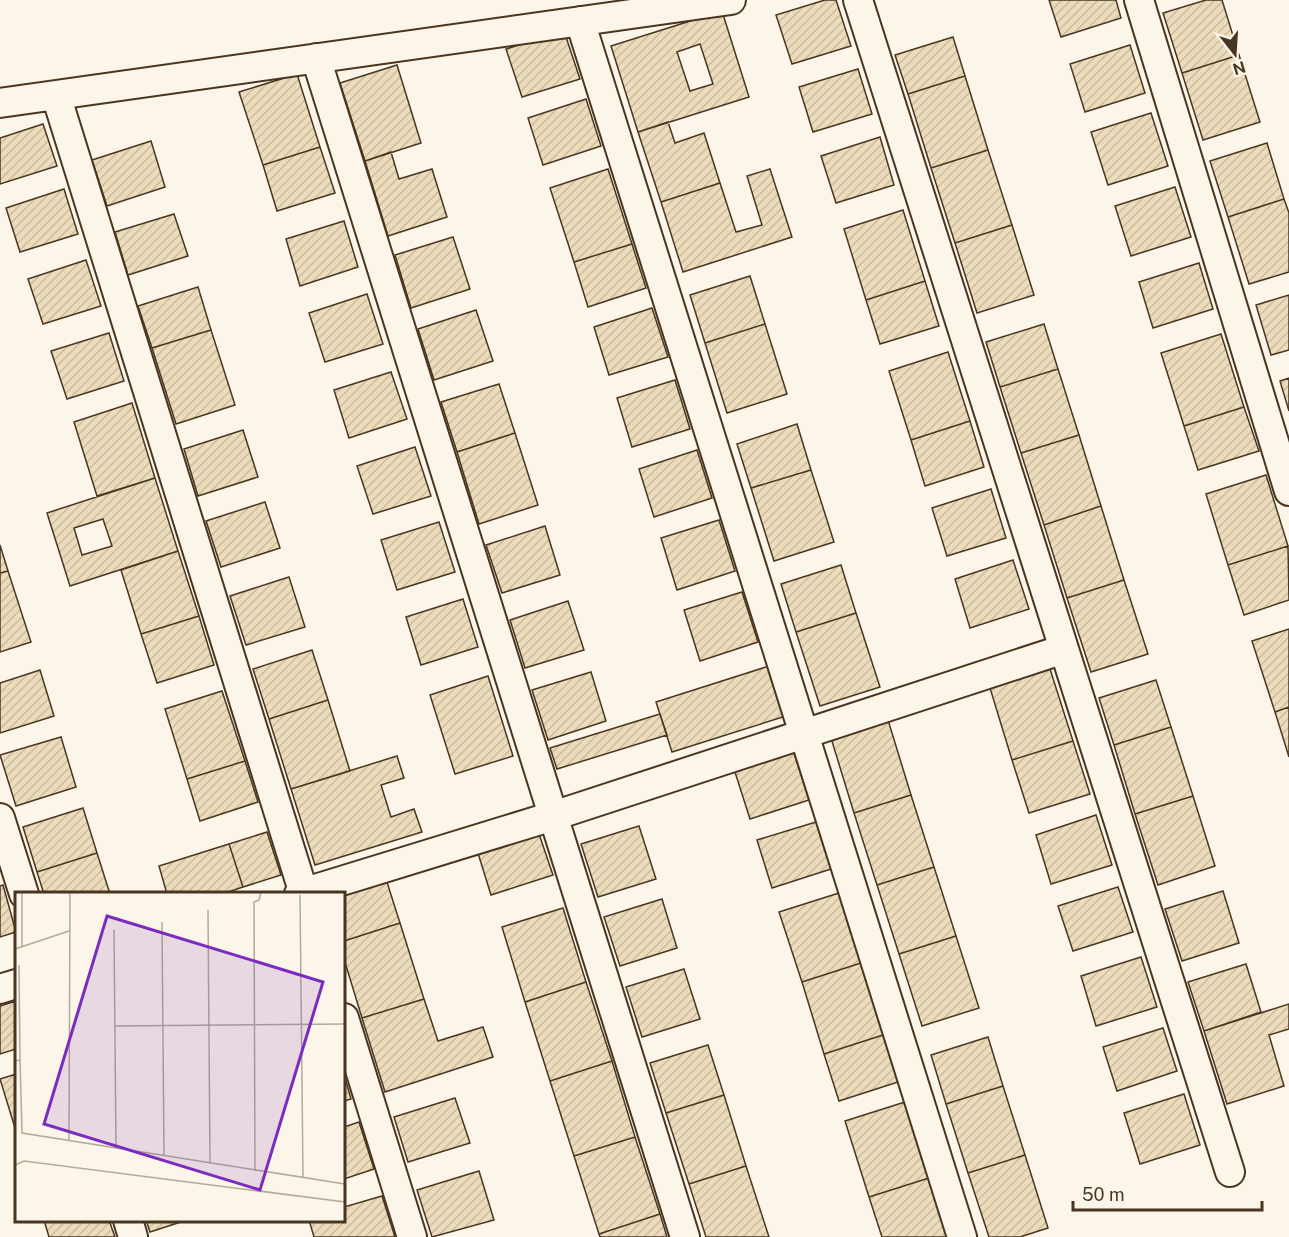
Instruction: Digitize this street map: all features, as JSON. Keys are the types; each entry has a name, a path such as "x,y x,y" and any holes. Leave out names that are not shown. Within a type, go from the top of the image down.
{"street":[{"path":"0,104 56,94 731,0"},
{"path":"858,0 1230,1172"},
{"path":"1139,0 1289,490"},
{"path":"580,21 962,1237"},
{"path":"316,58 685,1237"},
{"path":"56,94 302,892"},
{"path":"305,892 553,816 1064,649"},
{"path":"0,818 23,892"},
{"path":"0,989 15,984"},
{"path":"345,1021 412,1237"},
{"path":"128,1222 133,1237"}],"building":[{"path":"825,0 836,0 851,46 792,64 776,15"},
{"path":"1049,0 1116,0 1121,18 1061,37"},
{"path":"1206,0 1222,0 1239,55 1182,73 1163,13"},
{"path":"722,11 749,97 638,132 611,46","holes":["700,44 713,84 690,91 677,52"]},
{"path":"564,31 580,79 522,97 506,49"},
{"path":"953,37 965,76 908,94 895,55"},
{"path":"1130,45 1145,93 1085,112 1070,64"},
{"path":"1239,55 1260,122 1203,140 1182,73"},
{"path":"397,65 421,143 365,161 340,83"},
{"path":"858,69 872,114 813,132 799,87"},
{"path":"297,74 320,147 263,165 239,92"},
{"path":"965,76 988,150 931,168 908,94"},
{"path":"586,99 601,146 543,165 528,118"},
{"path":"1151,113 1168,166 1108,185 1091,132"},
{"path":"668,122 675,143 704,133 720,183 661,202 638,132"},
{"path":"43,124 57,166 0,184 0,138"},
{"path":"880,137 894,185 836,203 821,156"},
{"path":"151,141 165,187 107,206 92,160"},
{"path":"1267,143 1284,199 1228,217 1210,161"},
{"path":"320,147 335,193 277,211 263,165"},
{"path":"988,150 1012,225 955,243 931,168"},
{"path":"391,152 399,179 432,169 447,217 388,236 365,161"},
{"path":"608,169 632,244 574,262 550,188"},
{"path":"770,169 792,237 683,272 661,202 720,183 736,232 762,225 747,176"},
{"path":"1175,187 1191,237 1131,256 1115,206"},
{"path":"64,189 78,234 20,252 6,208"},
{"path":"1284,199 1289,213 1289,272 1249,284 1228,217"},
{"path":"903,210 925,281 866,300 844,229"},
{"path":"174,214 188,256 128,275 115,232"},
{"path":"344,221 358,267 300,286 286,239"},
{"path":"1012,225 1034,295 977,313 955,243"},
{"path":"453,237 470,289 411,308 395,255"},
{"path":"632,244 646,288 588,307 574,262"},
{"path":"86,260 101,306 43,324 28,279"},
{"path":"1199,263 1213,309 1153,328 1139,282"},
{"path":"750,276 765,324 705,343 690,295"},
{"path":"925,281 939,326 880,344 866,300"},
{"path":"198,287 211,330 152,348 138,306"},
{"path":"367,294 383,344 325,362 309,313"},
{"path":"1289,295 1289,350 1271,355 1256,305"},
{"path":"652,308 668,357 609,375 594,327"},
{"path":"476,310 493,361 434,380 418,329"},
{"path":"765,324 787,394 727,413 705,343"},
{"path":"1044,324 1058,369 1000,387 986,342"},
{"path":"211,330 235,405 176,424 152,348"},
{"path":"109,333 124,381 67,399 51,351"},
{"path":"1221,334 1244,407 1184,426 1161,353"},
{"path":"948,352 970,421 911,440 889,371"},
{"path":"1058,369 1079,435 1021,453 1000,387"},
{"path":"391,372 407,419 349,438 334,390"},
{"path":"1289,378 1289,411 1280,381"},
{"path":"675,380 690,429 632,447 617,398"},
{"path":"499,384 515,433 457,452 441,402"},
{"path":"132,403 155,478 97,496 74,422"},
{"path":"1244,407 1259,451 1198,470 1184,426"},
{"path":"970,421 984,467 925,486 911,440"},
{"path":"797,424 811,470 751,488 737,444"},
{"path":"243,430 258,477 198,496 184,449"},
{"path":"515,433 538,505 479,524 457,452"},
{"path":"1079,435 1101,506 1044,525 1021,453"},
{"path":"415,447 431,496 373,514 357,466"},
{"path":"697,450 712,498 654,517 639,469"},
{"path":"811,470 834,542 774,561 751,488"},
{"path":"1266,475 1288,546 1228,565 1206,494"},
{"path":"155,478 178,551 70,586 47,513","holes":["103,519 112,546 82,555 74,528"]},
{"path":"991,489 1006,538 947,556 932,508"},
{"path":"265,502 280,548 221,567 206,521"},
{"path":"1101,506 1124,580 1067,598 1044,525"},
{"path":"719,520 735,571 677,590 661,538"},
{"path":"439,522 455,572 397,590 381,540"},
{"path":"545,526 560,575 502,593 486,545"},
{"path":"0,545 8,571 0,573"},
{"path":"1288,546 1289,600 1244,615 1228,565"},
{"path":"178,551 199,616 141,634 121,570"},
{"path":"1013,560 1029,609 970,628 955,579"},
{"path":"841,565 856,613 796,632 781,584"},
{"path":"8,571 31,642 0,652 0,573"},
{"path":"289,577 305,627 246,645 230,596"},
{"path":"1124,580 1148,654 1091,672 1067,598"},
{"path":"742,592 758,642 700,661 684,610"},
{"path":"463,599 478,647 421,665 406,617"},
{"path":"568,601 584,650 525,668 510,620"},
{"path":"856,613 880,687 820,706 796,632"},
{"path":"199,616 214,665 157,683 141,634"},
{"path":"1289,629 1289,707 1275,712 1252,641"},
{"path":"312,650 328,700 269,719 253,669"},
{"path":"769,666 786,716 672,752 656,702"},
{"path":"1050,669 1073,741 1012,760 990,688"},
{"path":"40,670 54,716 0,733 0,683"},
{"path":"591,672 606,721 548,740 532,690"},
{"path":"488,676 513,756 455,774 430,695"},
{"path":"1156,680 1171,727 1114,745 1099,698"},
{"path":"222,691 245,761 187,779 165,709"},
{"path":"328,700 350,771 291,789 269,719"},
{"path":"1289,707 1289,757 1275,712"},
{"path":"660,714 667,735 557,769 550,748"},
{"path":"888,720 911,795 854,813 831,738"},
{"path":"1171,727 1193,796 1135,814 1114,745"},
{"path":"61,737 76,787 16,806 0,755"},
{"path":"1073,741 1090,794 1029,813 1012,760"},
{"path":"793,750 809,800 750,819 734,769"},
{"path":"397,756 404,778 381,785 391,817 414,809 422,832 315,865 291,789"},
{"path":"245,761 258,802 200,821 187,779"},
{"path":"911,795 934,867 877,885 854,813"},
{"path":"1193,796 1215,866 1158,885 1135,814"},
{"path":"83,808 97,853 37,872 23,827"},
{"path":"1096,815 1112,865 1051,884 1036,835"},
{"path":"816,822 831,869 772,888 757,840"},
{"path":"639,826 656,879 598,897 581,844"},
{"path":"538,831 553,875 491,895 477,850"},
{"path":"267,832 281,875 243,887 229,844"},
{"path":"229,844 243,887 228,892 166,892 159,866"},
{"path":"97,853 109,892 43,892 37,872"},
{"path":"934,867 956,936 899,954 877,885"},
{"path":"386,879 400,923 345,941 345,894"},
{"path":"3,885 15,932 0,937 0,886"},
{"path":"1118,887 1133,932 1073,951 1058,906"},
{"path":"1223,891 1239,943 1182,961 1165,909"},
{"path":"839,893 861,963 802,982 779,912"},
{"path":"662,899 677,948 620,966 604,917"},
{"path":"563,908 586,982 525,1002 502,927"},
{"path":"400,923 424,999 362,1018 345,962 345,941"},
{"path":"956,936 979,1008 922,1026 899,954"},
{"path":"1141,957 1157,1007 1096,1026 1081,976"},
{"path":"861,963 883,1035 824,1054 802,982"},
{"path":"1246,964 1261,1012 1204,1031 1188,982"},
{"path":"684,969 700,1019 642,1037 626,987"},
{"path":"586,982 612,1061 550,1081 525,1002"},
{"path":"424,999 438,1041 483,1027 493,1057 385,1092 362,1018"},
{"path":"15,1001 15,1049 0,1054 0,1006"},
{"path":"1289,1004 1289,1029 1269,1035 1284,1086 1227,1104 1204,1031"},
{"path":"1163,1028 1177,1071 1117,1091 1103,1047"},
{"path":"883,1035 898,1082 839,1101 824,1054"},
{"path":"988,1037 1003,1086 946,1104 931,1055"},
{"path":"708,1045 724,1095 666,1113 650,1063"},
{"path":"612,1061 635,1137 574,1156 550,1081"},
{"path":"15,1074 15,1128 0,1079"},
{"path":"345,1078 351,1099 345,1101"},
{"path":"1003,1086 1025,1155 968,1173 946,1104"},
{"path":"1184,1094 1200,1145 1140,1164 1124,1113"},
{"path":"724,1095 746,1166 689,1184 666,1113"},
{"path":"455,1098 470,1143 408,1162 394,1117"},
{"path":"905,1102 929,1178 869,1197 845,1121"},
{"path":"359,1122 374,1169 345,1179 345,1127"},
{"path":"635,1137 660,1214 599,1234 574,1156"},
{"path":"1025,1155 1048,1228 1020,1237 989,1237 968,1173"},
{"path":"746,1166 769,1237 706,1237 689,1184"},
{"path":"479,1171 494,1220 432,1237 417,1190"},
{"path":"929,1178 947,1237 882,1237 869,1197"},
{"path":"382,1196 395,1237 314,1237 310,1222 345,1222 345,1207"},
{"path":"660,1214 667,1237 600,1237 599,1234"},
{"path":"45,1222 110,1222 115,1237 49,1237"},
{"path":"147,1222 181,1222 150,1232"}]}
